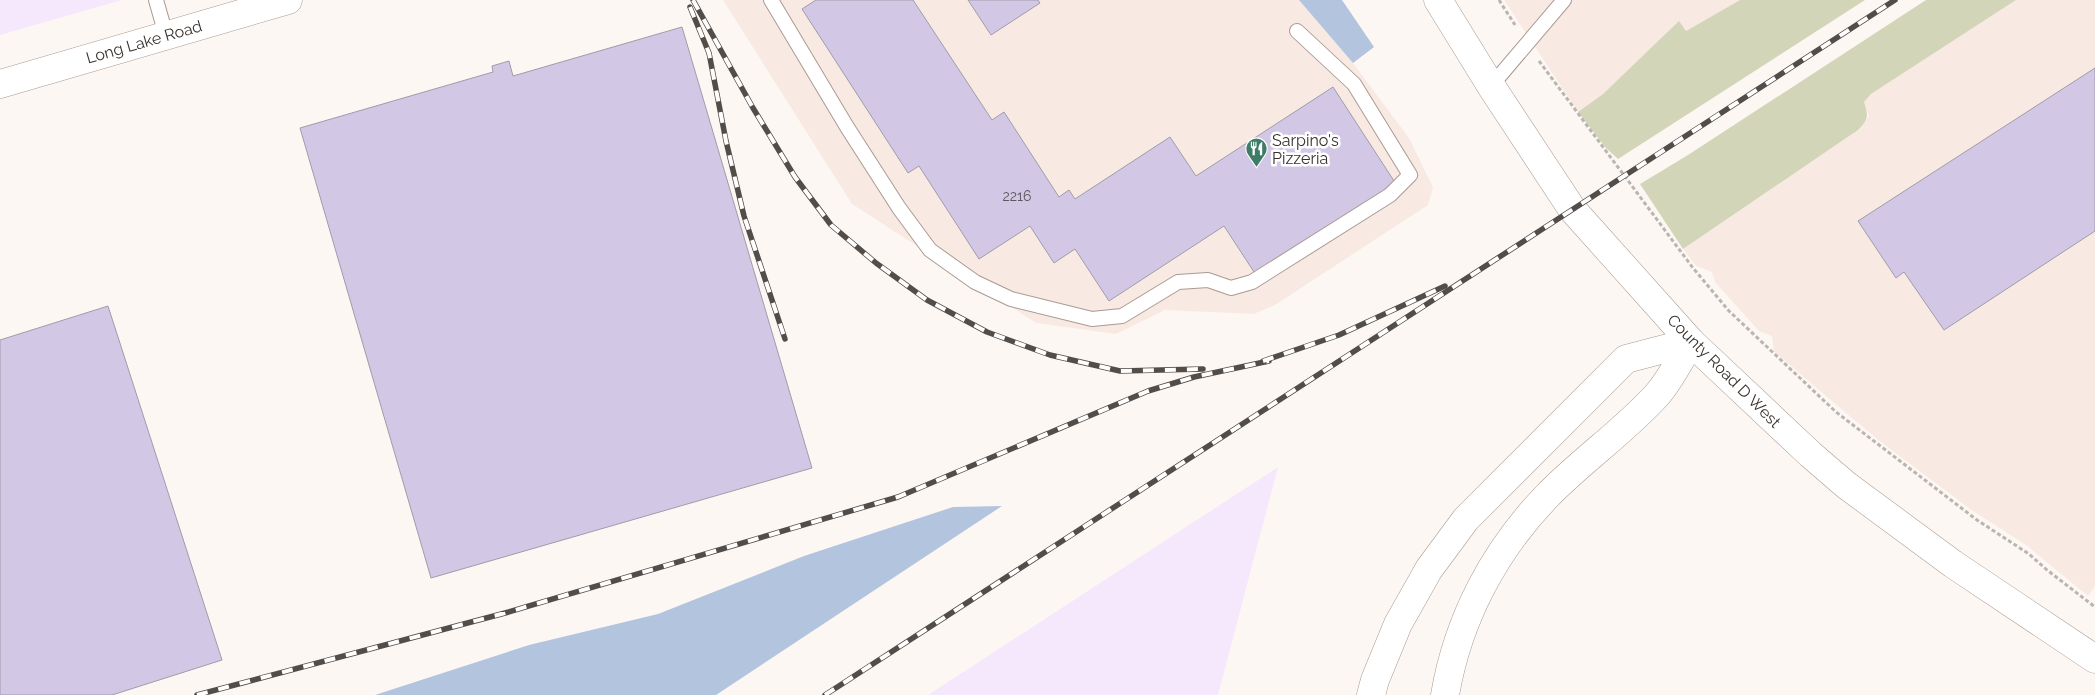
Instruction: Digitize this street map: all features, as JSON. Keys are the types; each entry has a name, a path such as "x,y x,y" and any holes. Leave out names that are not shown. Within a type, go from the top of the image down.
{"main road":[{"name":"Long Lake Road","path":"0,84 288,0"},
{"name":"County Road D West","path":"1438,0 1491,86 1572,209 1691,342 1810,454 1846,485 1914,536 2095,659"},
{"path":"1371,695 1375,680 1398,624 1428,569 1466,519 1626,359 1691,342"},
{"path":"1445,695 1449,671 1465,620 1488,572 1519,527 1548,495 1657,395 1691,342"}],"lane":[{"path":"156,0 166,35"},
{"path":"771,0 847,127 899,208 930,250 975,282 1010,298 1092,320 1122,316 1178,282 1208,280 1231,288 1252,282 1390,195 1410,175 1354,84 1297,31"},
{"path":"1491,86 1528,45 1564,0"}],"path":[{"path":"1499,0 1528,45 1681,252 1729,311 1836,412 1977,520 2029,554 2095,607"}],"shaded area":[{"path":"0,0 122,0 0,35"},
{"path":"723,0 1299,0 1353,63 1409,138 1433,187 1428,205 1275,305 1254,314 1165,310 1116,334 1036,323 852,204"},
{"path":"1504,0 1740,0 1686,31 1679,22 1603,94 1578,112"},
{"path":"2016,0 2095,0 2095,586 2088,596 2026,545 1970,509 1877,439 1820,391 1774,351 1772,336 1759,331 1715,282 1712,272 1696,266 1683,249 1858,130 1869,116 1864,102 1871,94"},
{"path":"1278,467 1218,695 928,695"}],"green space":[{"path":"1740,0 1865,0 1618,159 1606,148 1578,112 1603,94 1679,21 1686,31"},
{"path":"1926,0 2016,0 1871,94 1864,102 1867,111 1866,120 1858,130 1683,249 1640,184 1688,155"}],"water":[{"path":"1299,0 1342,0 1374,47 1353,63"},
{"path":"1002,506 716,695 375,695 529,645 658,614 804,556 953,507"}],"building":[{"path":"816,0 913,0 992,120 1004,112 1059,197 1069,190 1075,199 1170,137 1196,176 1333,87 1396,184 1256,275 1224,226 1109,301 1075,249 1054,263 1030,226 979,259 919,166 908,173 802,9"},
{"path":"968,0 1038,0 1040,3 991,35"},
{"path":"682,27 812,468 431,578 300,128 493,72 492,66 509,61 513,76"},
{"path":"2095,68 2095,231 1944,330 1904,272 1896,278 1858,221"},
{"path":"108,306 222,660 112,695 0,695 0,340"}],"railway":[{"path":"693,0 753,108 795,177 831,225 876,263 927,300 987,332 1050,355 1120,371 1203,369"},
{"path":"825,695 1895,0"},
{"path":"690,7 709,53 726,141 744,216 785,339"},
{"path":"1263,361 1339,335 1445,286"},
{"path":"197,695 505,613 898,497 1148,391 1194,377 1269,361"}],"place":[{"name":"Sarpino's Pizzeria","path":"1256,168"}]}
